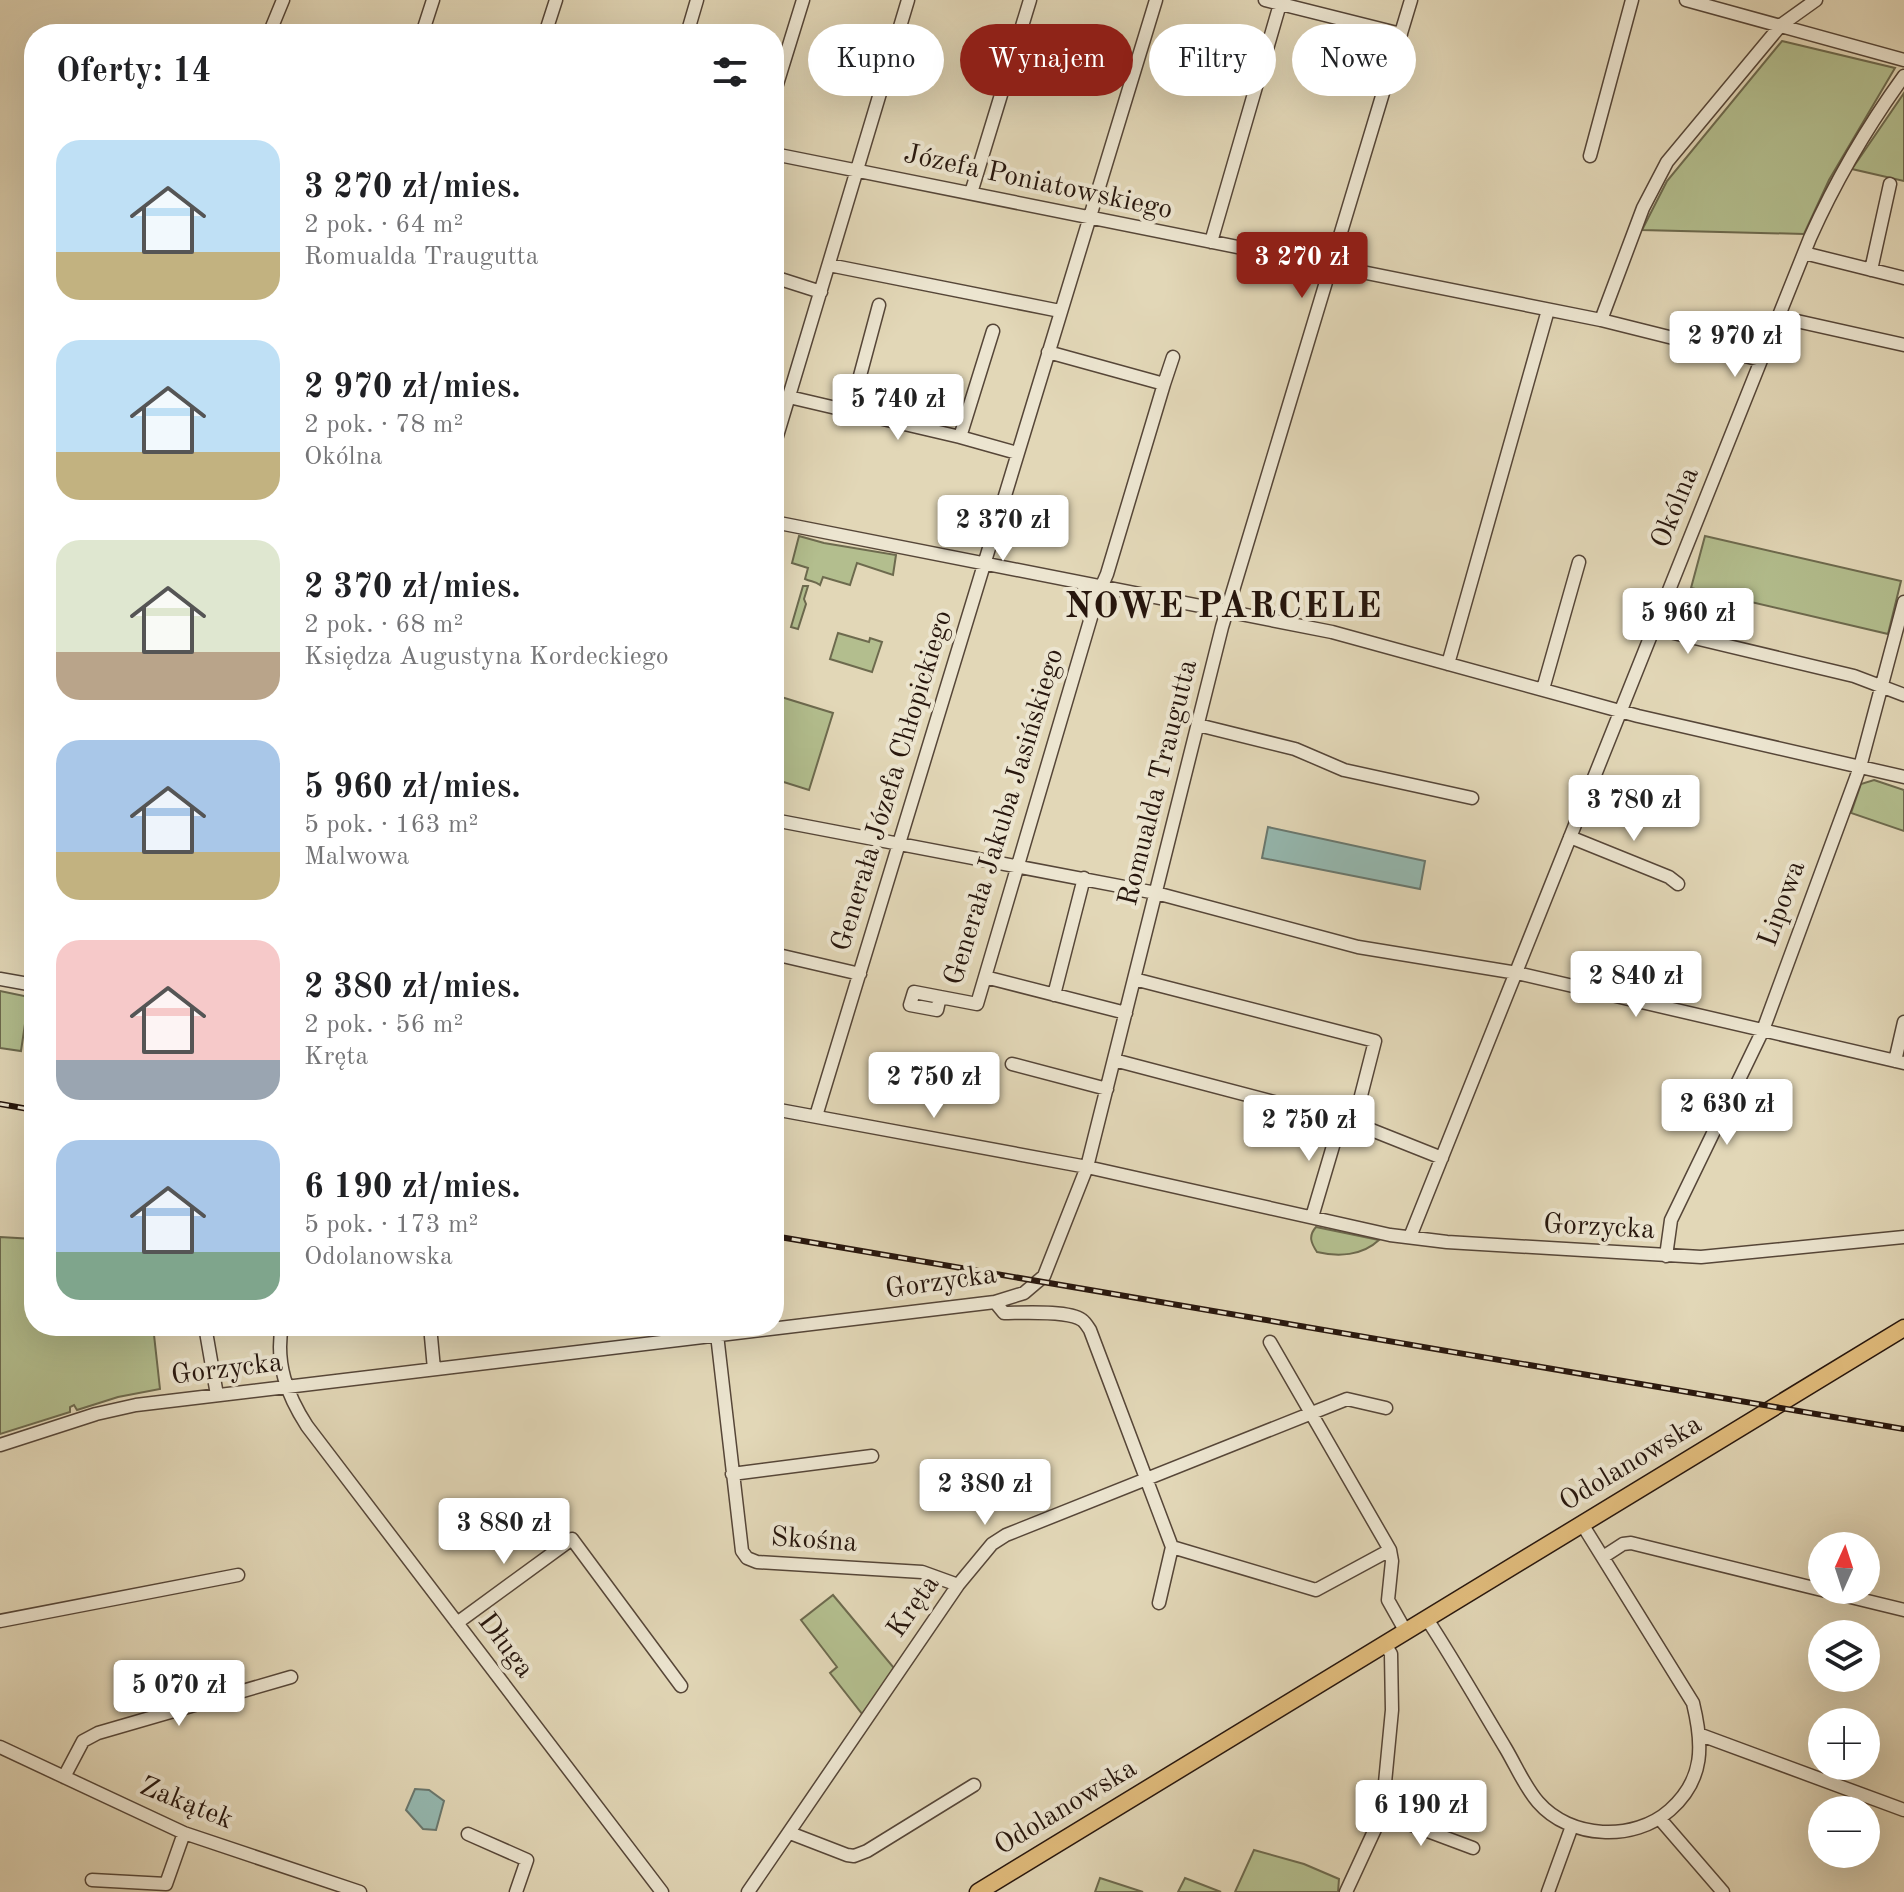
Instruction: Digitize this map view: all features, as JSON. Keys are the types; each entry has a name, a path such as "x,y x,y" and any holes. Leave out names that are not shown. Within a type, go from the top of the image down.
{"main road":[{"name":"Odolanowska","path":"978,1892 1904,1328"}],"street":[{"path":"273,24 283,0"},
{"path":"425,24 433,0"},
{"path":"548,24 556,0"},
{"path":"690,24 697,0"},
{"path":"784,62 803,0"},
{"path":"784,413 908,0"},
{"path":"971,193 1030,0"},
{"name":"Generała Józefa Chłopickiego","path":"816,1116 1156,0"},
{"path":"1265,0 1361,24"},
{"name":"Romualda Traugutta","path":"1404,24 1411,0"},
{"path":"1590,156 1632,0"},
{"path":"1686,0 1904,60"},
{"path":"1601,320 1631,237 1667,162 1781,25 1816,0"},
{"path":"1211,242 1280,4"},
{"name":"Okólna","path":"1410,1237 1804,253 1836,182 1876,114 1904,76"},
{"name":"Romualda Traugutta","path":"1087,1167 1227,611 1382,96"},
{"name":"Józefa Poniatowskiego","path":"784,156 1601,320 1761,360"},
{"path":"1871,270 1890,184"},
{"path":"1804,253 1904,278"},
{"path":"829,265 1060,311"},
{"path":"784,280 821,292"},
{"path":"850,413 879,305"},
{"path":"1448,664 1548,310"},
{"path":"1779,317 1904,345"},
{"path":"960,437 993,331"},
{"path":"1048,352 1164,384"},
{"name":"Generała Jakuba Jasińskiego","path":"940,997 977,1004 1173,357"},
{"path":"789,397 1017,453"},
{"path":"784,524 1332,632 1621,711 1904,777"},
{"path":"1543,689 1579,562"},
{"name":"Lipowa","path":"1666,1256 1671,1220 1763,1030 1860,767 1904,602"},
{"path":"1653,628 1854,676 1904,695"},
{"path":"1198,725 1295,749 1344,770 1472,798"},
{"path":"784,822 1156,893 1358,947 1517,973 1899,1062 1904,1022"},
{"path":"1570,837 1669,877 1678,884"},
{"path":"1054,995 1084,878"},
{"path":"784,956 860,974"},
{"path":"985,977 1126,1013"},
{"path":"0,979 24,983"},
{"path":"1134,979 1375,1041 1312,1217"},
{"path":"1114,1060 1347,1121 1442,1158"},
{"path":"1012,1064 1107,1089"},
{"path":"784,1111 1087,1167"},
{"name":"Gorzycka","path":"784,1323 995,1302 1024,1293 1044,1276 1087,1167 1410,1237 1463,1243 1715,1257 1904,1237"},
{"path":"995,1302 1004,1313 1048,1314 1084,1321 1090,1330 1172,1547 1159,1603"},
{"path":"207,1336 217,1395"},
{"path":"281,1336 280,1355 286,1387"},
{"path":"431,1336 434,1369"},
{"name":"Gorzycka","path":"0,1445 122,1408 673,1336"},
{"name":"Skośna","path":"717,1336 742,1551 747,1558 757,1562 922,1572 958,1585"},
{"path":"1270,1342 1390,1550 1392,1561 1388,1600 1406,1632"},
{"name":"Długa","path":"286,1387 307,1426 662,1892"},
{"name":"Kręta","path":"748,1892 958,1585 992,1544 1006,1535 1347,1399 1386,1408"},
{"path":"732,1474 872,1456"},
{"path":"1427,1619 1538,1802 1572,1826 1598,1831 1618,1832 1660,1819 1678,1803 1691,1783 1700,1757 1701,1735 1693,1703 1582,1524"},
{"path":"457,1623 572,1539 681,1686"},
{"path":"1603,1557 1623,1544 1631,1543 1808,1587"},
{"path":"1172,1547 1316,1590 1390,1550"},
{"path":"0,1621 238,1575"},
{"path":"1879,1604 1904,1610"},
{"path":"1346,1892 1382,1814 1392,1710 1391,1654 1385,1644"},
{"path":"64,1777 83,1741 98,1733 291,1677"},
{"path":"1701,1735 1904,1810"},
{"name":"Zakątek","path":"0,1747 184,1833 360,1892"},
{"path":"790,1833 854,1856 974,1785"},
{"path":"1382,1814 1473,1848"},
{"path":"1660,1819 1723,1892"},
{"path":"1548,1892 1572,1826"},
{"path":"92,1880 166,1884 184,1833"},
{"path":"468,1834 527,1860 516,1892"}],"green space":[{"path":"1782,41 1895,68 1829,180 1804,234 1642,230 1667,181"},
{"path":"1904,93 1904,181 1852,169"},
{"path":"799,536 896,555 893,575 857,563 850,585 823,577 820,585 805,579 808,568 792,563"},
{"path":"1705,536 1901,581 1888,634 1691,588"},
{"path":"803,586 808,586 804,599 806,604 798,629 791,627"},
{"path":"838,633 869,642 870,638 882,642 872,672 830,659"},
{"path":"784,698 833,713 809,790 784,782"},
{"path":"1874,780 1904,790 1904,831 1851,813 1861,784"},
{"path":"0,991 24,996 21,1051 0,1048"},
{"path":"1316,1227 1379,1240 1350,1254 1317,1252 1311,1240"},
{"path":"0,1237 24,1238 24,1336 154,1336 160,1389 118,1397 77,1410 74,1405 70,1407 70,1412 0,1434"},
{"path":"833,1595 894,1668 863,1715 830,1673 837,1667 801,1620"},
{"path":"1254,1850 1304,1864 1339,1879 1338,1892 1235,1892"},
{"path":"1100,1878 1143,1892 1095,1892"},
{"path":"1185,1878 1221,1892 1178,1892"}],"water":[{"path":"1268,827 1425,861 1420,889 1262,858"},
{"path":"415,1789 429,1790 444,1801 436,1830 423,1829 406,1810"}],"railway":[{"path":"0,1104 24,1108"},
{"path":"784,1238 1904,1429"}],"district":[{"name":"NOWE PARCELE","path":"1224,608"}]}
